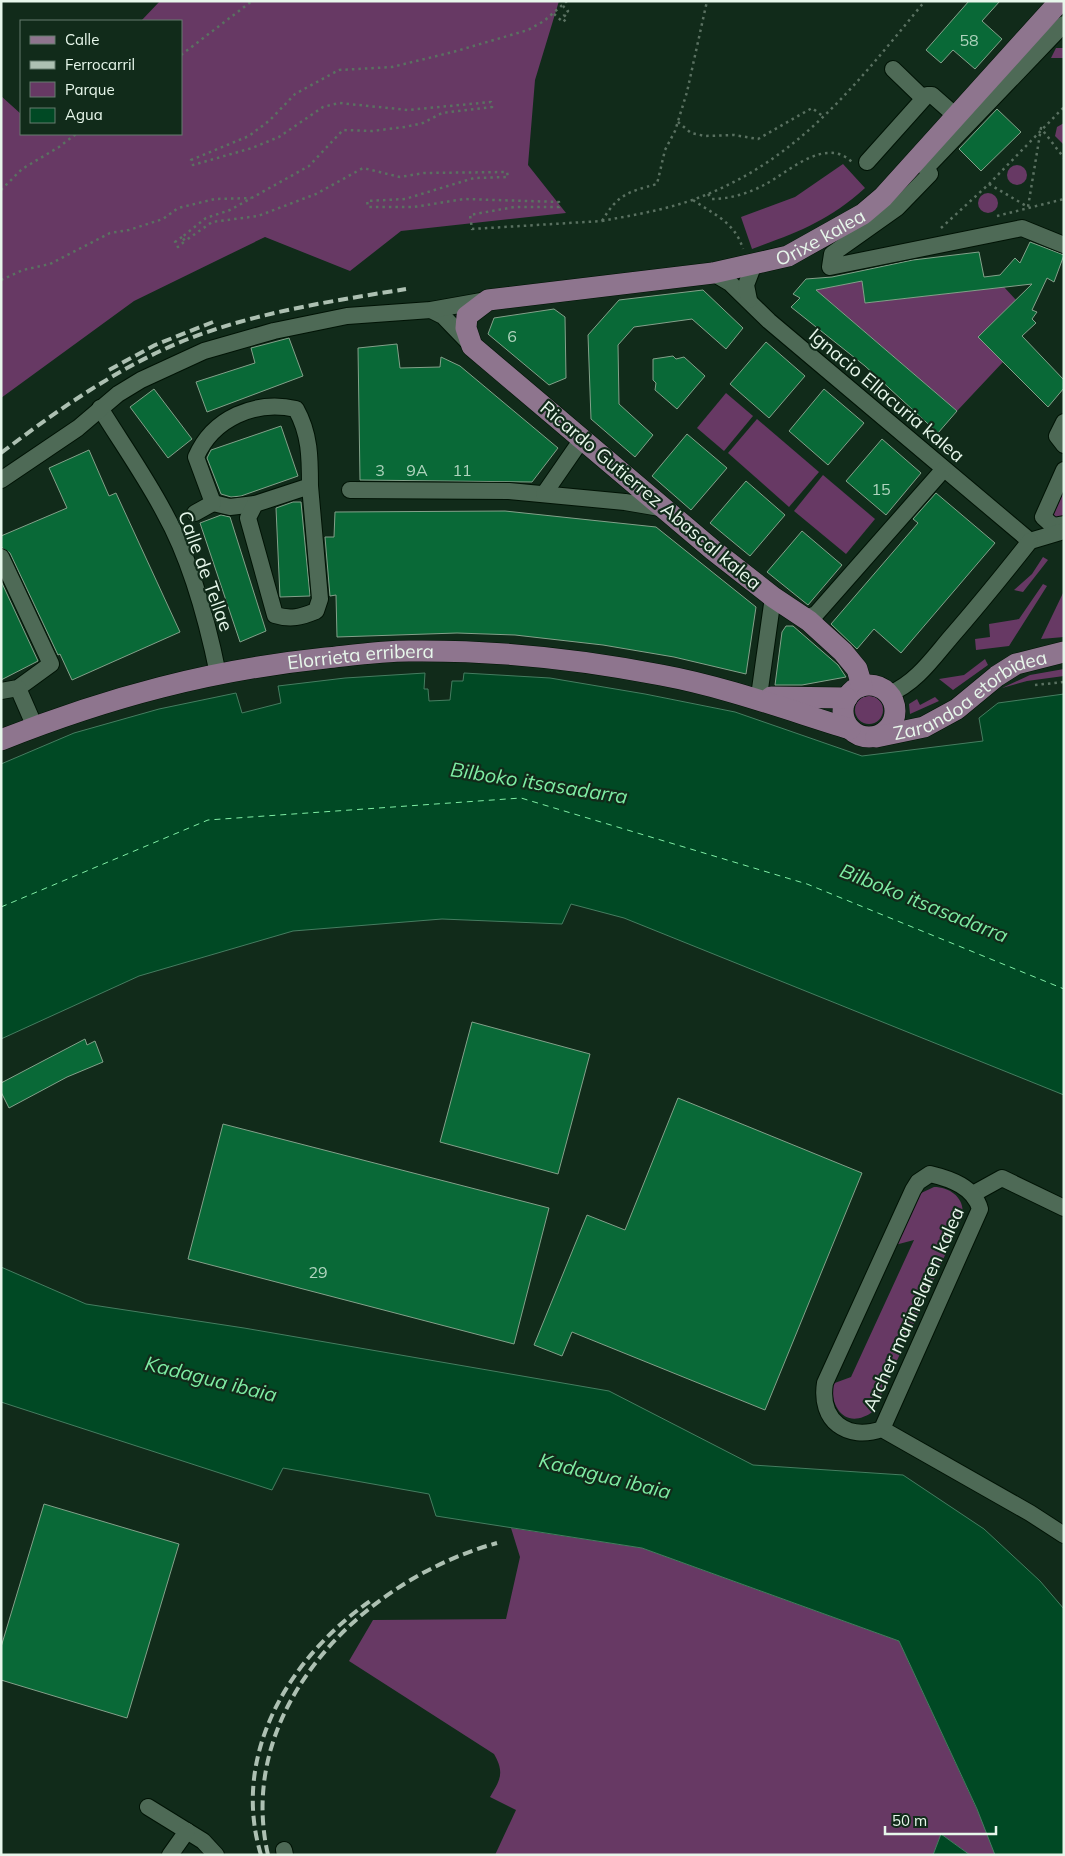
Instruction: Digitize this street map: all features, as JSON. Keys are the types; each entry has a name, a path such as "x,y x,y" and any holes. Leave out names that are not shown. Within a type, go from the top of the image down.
{"main road":[{"name":"Orixe kalea","path":"472,346 466,328 466,316 488,300 713,273 749,260 788,256 863,214 893,186 957,117 1060,1"},
{"name":"Ricardo Gutierrez Abascal kalea","path":"472,346 582,439 630,493 666,509 774,597 805,618 843,652 857,669 854,692"},
{"name":"Elorrieta erribera","path":"1,740 91,706 165,684 284,662 397,651 482,652 612,667 663,675 729,691"},
{"name":"Zarandoa etorbidea","path":"876,736 924,728 957,709 997,676 1016,664 1064,652"},
{"path":"877,686 889,694 895,710 894,719 884,733 867,737 850,729 729,691 759,696 854,692 877,686"},
{"path":"850,729 843,714 854,692"}],"street":[{"path":"1064,24 926,168 930,174 897,208 832,254 830,267 1022,228 1064,246"},
{"path":"893,69 923,98"},
{"path":"862,166 926,95 932,95 957,117"},
{"path":"749,260 746,284 749,300"},
{"name":"Ignacio Ellacuria kalea","path":"713,273 730,283 769,321 943,470 1030,541"},
{"name":"Orixe kalea","path":"1,480 78,428 100,408 141,380 204,352 274,331 347,316 431,310 488,300"},
{"name":"Ricardo Gutierrez Abascal kalea","path":"431,310 443,316 472,346"},
{"path":"213,503 196,456 203,440 220,424 250,410 278,406 296,409 302,419 310,444 310,486 320,599 316,610 301,617 287,619 275,615 248,518 255,504"},
{"name":"Calle de Tellae","path":"100,408 165,513 199,603 218,674"},
{"path":"1064,422 1057,436 1064,445"},
{"path":"544,494 582,439"},
{"path":"805,618 816,614 943,470"},
{"path":"1064,470 1043,517 1054,526 1064,524"},
{"path":"195,513 213,503 230,507 255,504 310,486"},
{"path":"350,490 509,491 544,494 630,493"},
{"path":"889,694 900,689 920,673 988,594 1030,541 1064,531"},
{"path":"1,557 51,664 18,688 1,691"},
{"path":"759,696 774,597"},
{"path":"18,688 35,727"},
{"name":"Archer marinelaren kalea","path":"882,1429 980,1209 973,1194 943,1177 930,1174 918,1182 825,1383 823,1393 826,1409 834,1421 854,1433 862,1434 882,1429 1030,1513 1064,1535"},
{"path":"973,1194 1002,1178 1064,1208"},
{"path":"148,1807 203,1841 216,1855"},
{"path":"170,1855 187,1831"}],"path":[{"path":"182,54 252,1"},
{"path":"567,1 554,14 528,30 392,67 339,70 295,94 270,120 249,136 191,160 193,165 252,148 280,136 323,107 339,103 408,110 491,102 492,107 442,113 423,123 405,127 372,131 343,130 309,166 230,210 210,216 175,242 178,247 212,222 250,218 275,210 316,194 363,168 400,177 424,174 500,172 507,172 508,177 474,178 405,199 367,201 368,207 414,207 464,199 559,202 559,207 514,207 470,215 472,229 602,221 693,200 729,184 784,152 824,117 871,67 925,1"},
{"path":"602,221 612,204 631,191 657,184 666,150 678,122 687,92 707,1"},
{"path":"554,14 563,22 567,18 564,15 568,12 562,6"},
{"path":"934,234 989,184 1041,128 1064,107"},
{"path":"678,122 691,133 705,136 734,135 758,139 812,108 824,117"},
{"path":"1041,128 1064,158"},
{"path":"989,184 1028,207 1041,128"},
{"path":"1,190 22,169 60,147 75,135"},
{"path":"707,194 712,199 736,196 763,186 819,154 840,154 862,166"},
{"path":"1,280 23,270 50,264 110,233 129,230 163,220 178,208 214,199 252,198"},
{"path":"693,200 710,208 727,224 741,243 749,260"},
{"path":"182,237 185,241"},
{"path":"1035,686 1064,682"}],"green space":[{"path":"160,1 559,1 535,80 528,165 566,213 401,231 350,271 265,237 134,301 1,398 1,96 20,113 20,135 182,135 182,20 142,20"},
{"path":"1056,48 1064,48 1064,58 1051,58"},
{"path":"1064,123 1064,145 1055,136 1057,127"},
{"path":"843,164 865,188 825,218 752,249 741,217 795,197"},
{"path":"1017,165 1024,168 1027,175 1024,182 1017,185 1010,182 1007,175 1010,168"},
{"path":"988,193 995,196 998,203 995,210 988,213 981,210 978,203 981,196"},
{"path":"862,281 865,303 1004,287 1016,300 978,337 1003,362 957,411 816,290"},
{"path":"726,393 753,416 724,451 697,428"},
{"path":"757,419 819,472 789,507 728,453"},
{"path":"1064,470 1063,518 1043,517"},
{"path":"823,475 875,519 846,554 794,511"},
{"path":"1043,557 1048,560 1023,592 1014,590 1032,574"},
{"path":"1043,584 1047,586 1009,646 976,650 975,639 990,637 989,624 1019,619"},
{"path":"1064,591 1064,637 1041,639"},
{"path":"985,659 988,665 953,690 939,679 964,675"},
{"path":"1064,669 1064,676 1027,681 1002,688 1030,675"},
{"path":"869,696 879,700 883,710 879,720 869,724 859,720 855,710 859,700"},
{"path":"935,697 939,701 910,714 909,704 917,699 920,705"},
{"path":"934,1187 947,1189 957,1196 963,1213 961,1220 874,1411 856,1419 849,1418 843,1415 834,1402 832,1384 851,1377 914,1240 895,1245 919,1194"},
{"path":"511,1528 642,1548 899,1641 998,1855 970,1855 941,1834 933,1855 495,1855 516,1810 490,1797 500,1776 499,1766 494,1754 349,1661 373,1620 506,1619 520,1557"}],"water":[{"name":"Bilboko itsasadarra","path":"425,673 424,689 428,689 429,701 450,700 452,681 463,681 464,673 550,678 735,712 862,756 983,741 979,718 998,703 1064,694 1064,1095 624,918 571,904 562,924 442,919 293,931 139,976 1,1039 1,764 74,733 159,709 236,693 242,713 281,703 278,686 345,678"},
{"name":"Kadagua ibaia","path":"1,1267 86,1304 244,1328 609,1391 753,1465 903,1475 984,1529 1040,1581 1064,1609 1064,1855 995,1855 977,1809 899,1641 642,1548 436,1516 429,1494 283,1468 272,1490 1,1402"},
{"path":"941,1834 970,1855 933,1855"}],"building":[{"path":"969,1 1000,1 982,21 1002,39 975,69 953,50 941,63 926,50"},
{"path":"997,109 1021,132 981,171 959,149"},
{"path":"1030,242 1064,255 1054,282 1047,278 1032,310 1037,312 1032,319 1036,323 1022,336 1064,380 1064,388 1048,407 978,337 1032,284 865,303 862,281 816,290 957,411 938,433 865,366 791,307 800,298 793,294 806,279 832,277 913,260 979,252 984,277 1000,275 1015,258 1020,263"},
{"path":"703,290 743,328 726,349 692,319 634,327 618,345 619,404 653,435 635,457 591,419 588,335 619,300"},
{"path":"554,309 565,317 566,378 549,385 488,334 494,318"},
{"path":"289,338 303,376 207,412 196,382 255,363 251,348"},
{"path":"766,342 805,376 769,418 730,384"},
{"path":"397,344 400,368 440,367 441,357 460,366 558,448 532,482 360,480 358,348"},
{"path":"673,356 676,359 684,357 705,376 677,409 655,390 656,383 653,380 653,359"},
{"path":"154,389 192,439 168,458 130,407"},
{"path":"824,389 864,423 828,465 789,431"},
{"path":"281,426 298,476 241,496 231,497 221,494 207,458 211,450"},
{"path":"687,434 727,468 691,510 652,476"},
{"path":"882,439 921,473 886,515 846,481"},
{"path":"89,450 109,496 116,493 180,632 72,680 60,654 58,655 10,553 1,547 1,536 67,508 49,468"},
{"path":"746,481 785,515 750,556 710,523"},
{"path":"936,493 995,543 901,653 874,629 857,649 831,624 918,523 913,519"},
{"path":"293,502 301,502 310,596 280,597 276,508"},
{"path":"505,511 656,527 756,607 746,674 674,657 603,645 515,635 457,633 337,637 336,595 330,596 325,537 334,537 335,512"},
{"path":"221,515 230,517 266,631 240,642 200,523"},
{"path":"802,531 842,565 808,605 767,572"},
{"path":"1,581 38,661 1,680"},
{"path":"786,626 793,626 838,665 846,677 802,685 775,685 782,632"},
{"path":"472,1022 590,1054 558,1174 440,1142"},
{"path":"85,1039 87,1045 95,1041 103,1062 67,1077 9,1108 1,1092 1,1083"},
{"path":"678,1098 862,1173 765,1410 572,1332 562,1356 534,1345 587,1215 625,1230"},
{"path":"223,1124 549,1208 514,1344 188,1259"},
{"path":"44,1504 179,1544 127,1718 1,1680 1,1647"}],"ferry route":[{"path":"1,907 208,820 521,798 807,884 1064,989"}],"railway":[{"path":"1,453 45,420 114,375 188,339 268,314 406,289"},
{"path":"109,370 155,345 213,322"},
{"path":"268,1855 263,1801 271,1749 291,1701 320,1657 358,1619 401,1586 448,1561 497,1543"},
{"path":"261,1855 254,1817 254,1780 261,1744 275,1710 293,1678 317,1648 343,1622 373,1599"}]}
